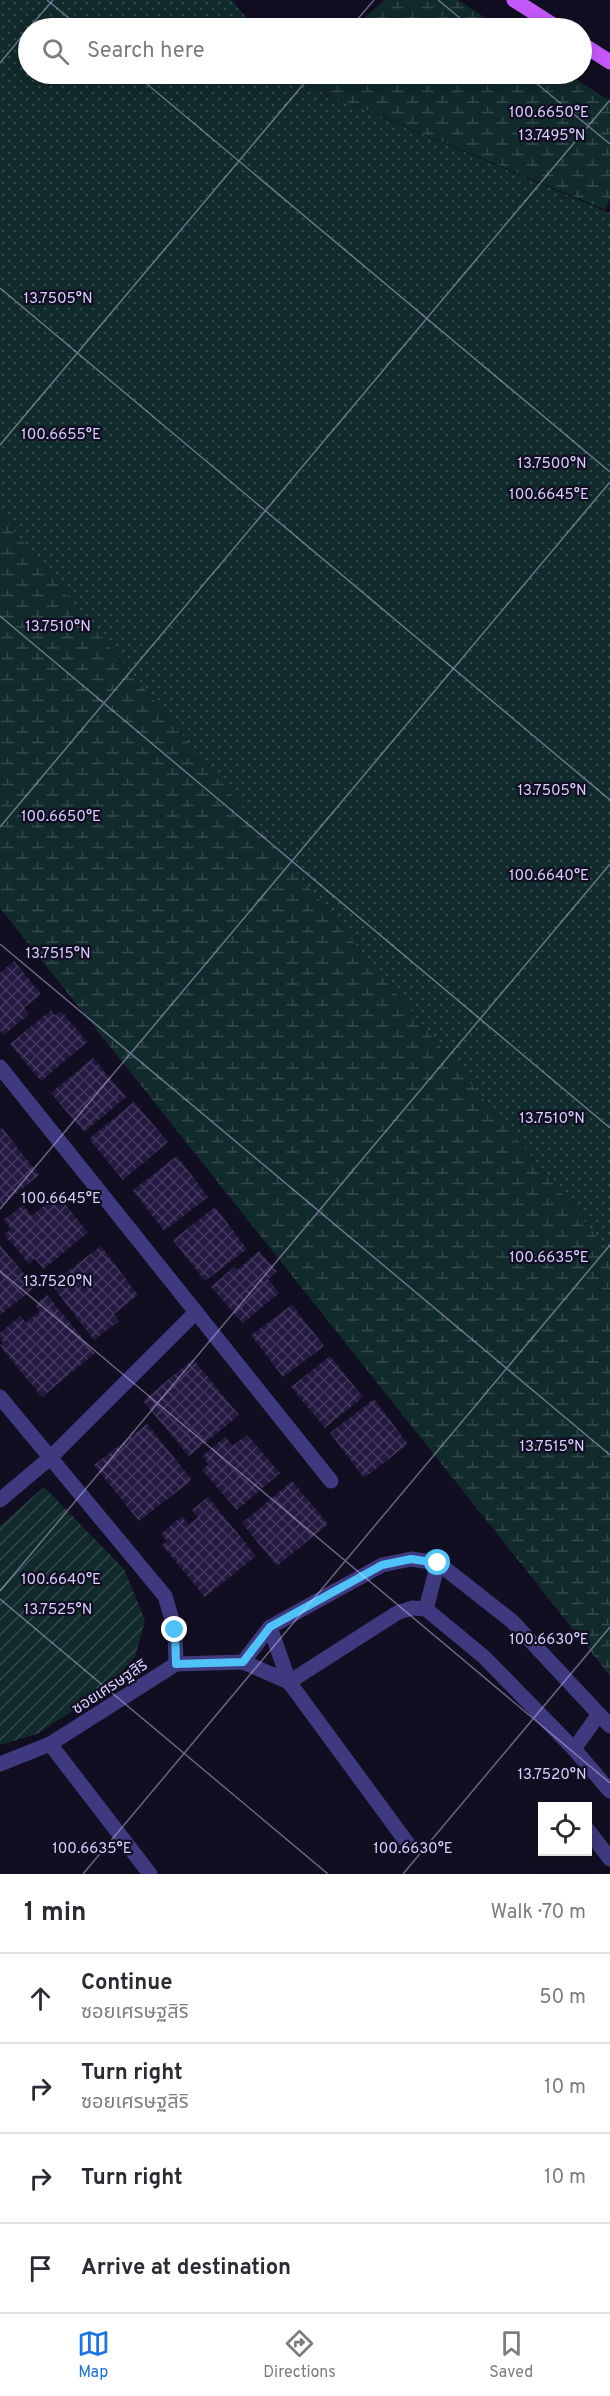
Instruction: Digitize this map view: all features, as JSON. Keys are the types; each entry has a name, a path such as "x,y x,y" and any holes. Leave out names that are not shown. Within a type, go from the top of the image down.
{"main road":[{"path":"514,0 542,18"},
{"path":"592,50 610,62"}],"street":[{"path":"0,1067 332,1481"},
{"path":"0,1500 50,1458 196,1312"},
{"path":"0,1397 165,1596 175,1630 176,1664 243,1662 289,1682"},
{"path":"243,1662 270,1627 382,1565 411,1559 438,1563 513,1622 610,1726"},
{"path":"426,1609 438,1563"},
{"path":"289,1682 397,1613 412,1608 426,1609 484,1657 574,1749 610,1791"},
{"path":"270,1627 289,1682 408,1844"},
{"name":"ซอยเศรษฐสิริ","path":"0,1764 51,1744 176,1664"},
{"path":"574,1749 599,1714"},
{"path":"51,1744 150,1874"},
{"path":"592,1835 610,1859"}],"green space":[{"path":"0,0 232,0 247,18 18,18 18,84 303,84 610,213 610,1252 0,514"},
{"path":"384,0 458,0 486,18 364,18"},
{"path":"303,84 584,84 610,101 610,198 606,210"},
{"path":"0,514 610,1252 610,1676 0,908"},
{"path":"44,1487 124,1569 145,1620 135,1657 106,1689 37,1734 0,1745 0,1526"}],"building":[{"path":"14,961 41,994 24,1008 29,1014 4,1035 0,1030 0,973"},
{"path":"51,1010 54,1015 62,1012 87,1042 41,1081 10,1044"},
{"path":"93,1058 126,1097 84,1132 51,1093"},
{"path":"134,1102 168,1142 123,1180 89,1139"},
{"path":"2,1128 39,1175 0,1206 0,1130"},
{"path":"177,1156 208,1197 164,1231 133,1190"},
{"path":"57,1195 88,1232 44,1269 35,1259 29,1264 4,1234 11,1229 4,1220 23,1205 32,1216"},
{"path":"215,1207 247,1249 205,1281 173,1240"},
{"path":"0,1245 35,1287 0,1315"},
{"path":"101,1246 138,1295 114,1314 119,1321 94,1340 51,1284"},
{"path":"259,1251 277,1271 268,1279 279,1293 243,1323 211,1287 234,1267 237,1270"},
{"path":"47,1295 95,1353 42,1397 0,1346 3,1342 0,1333 20,1316 26,1323 40,1311 35,1305"},
{"path":"292,1305 324,1346 283,1377 251,1335"},
{"path":"330,1356 363,1397 325,1428 291,1387"},
{"path":"193,1359 239,1415 189,1456 143,1401"},
{"path":"374,1399 408,1444 364,1478 330,1433"},
{"path":"147,1424 192,1480 139,1521 94,1465"},
{"path":"247,1435 280,1473 237,1510 202,1470 209,1464 202,1456 225,1437 233,1446"},
{"path":"292,1481 328,1524 277,1566 242,1523"},
{"path":"208,1497 256,1556 205,1597 162,1545 167,1541 161,1534 182,1516 189,1525 198,1517 192,1510"}],"route":[{"path":"175,1630 176,1664 243,1662 270,1627 382,1565 411,1559 438,1563"}]}
